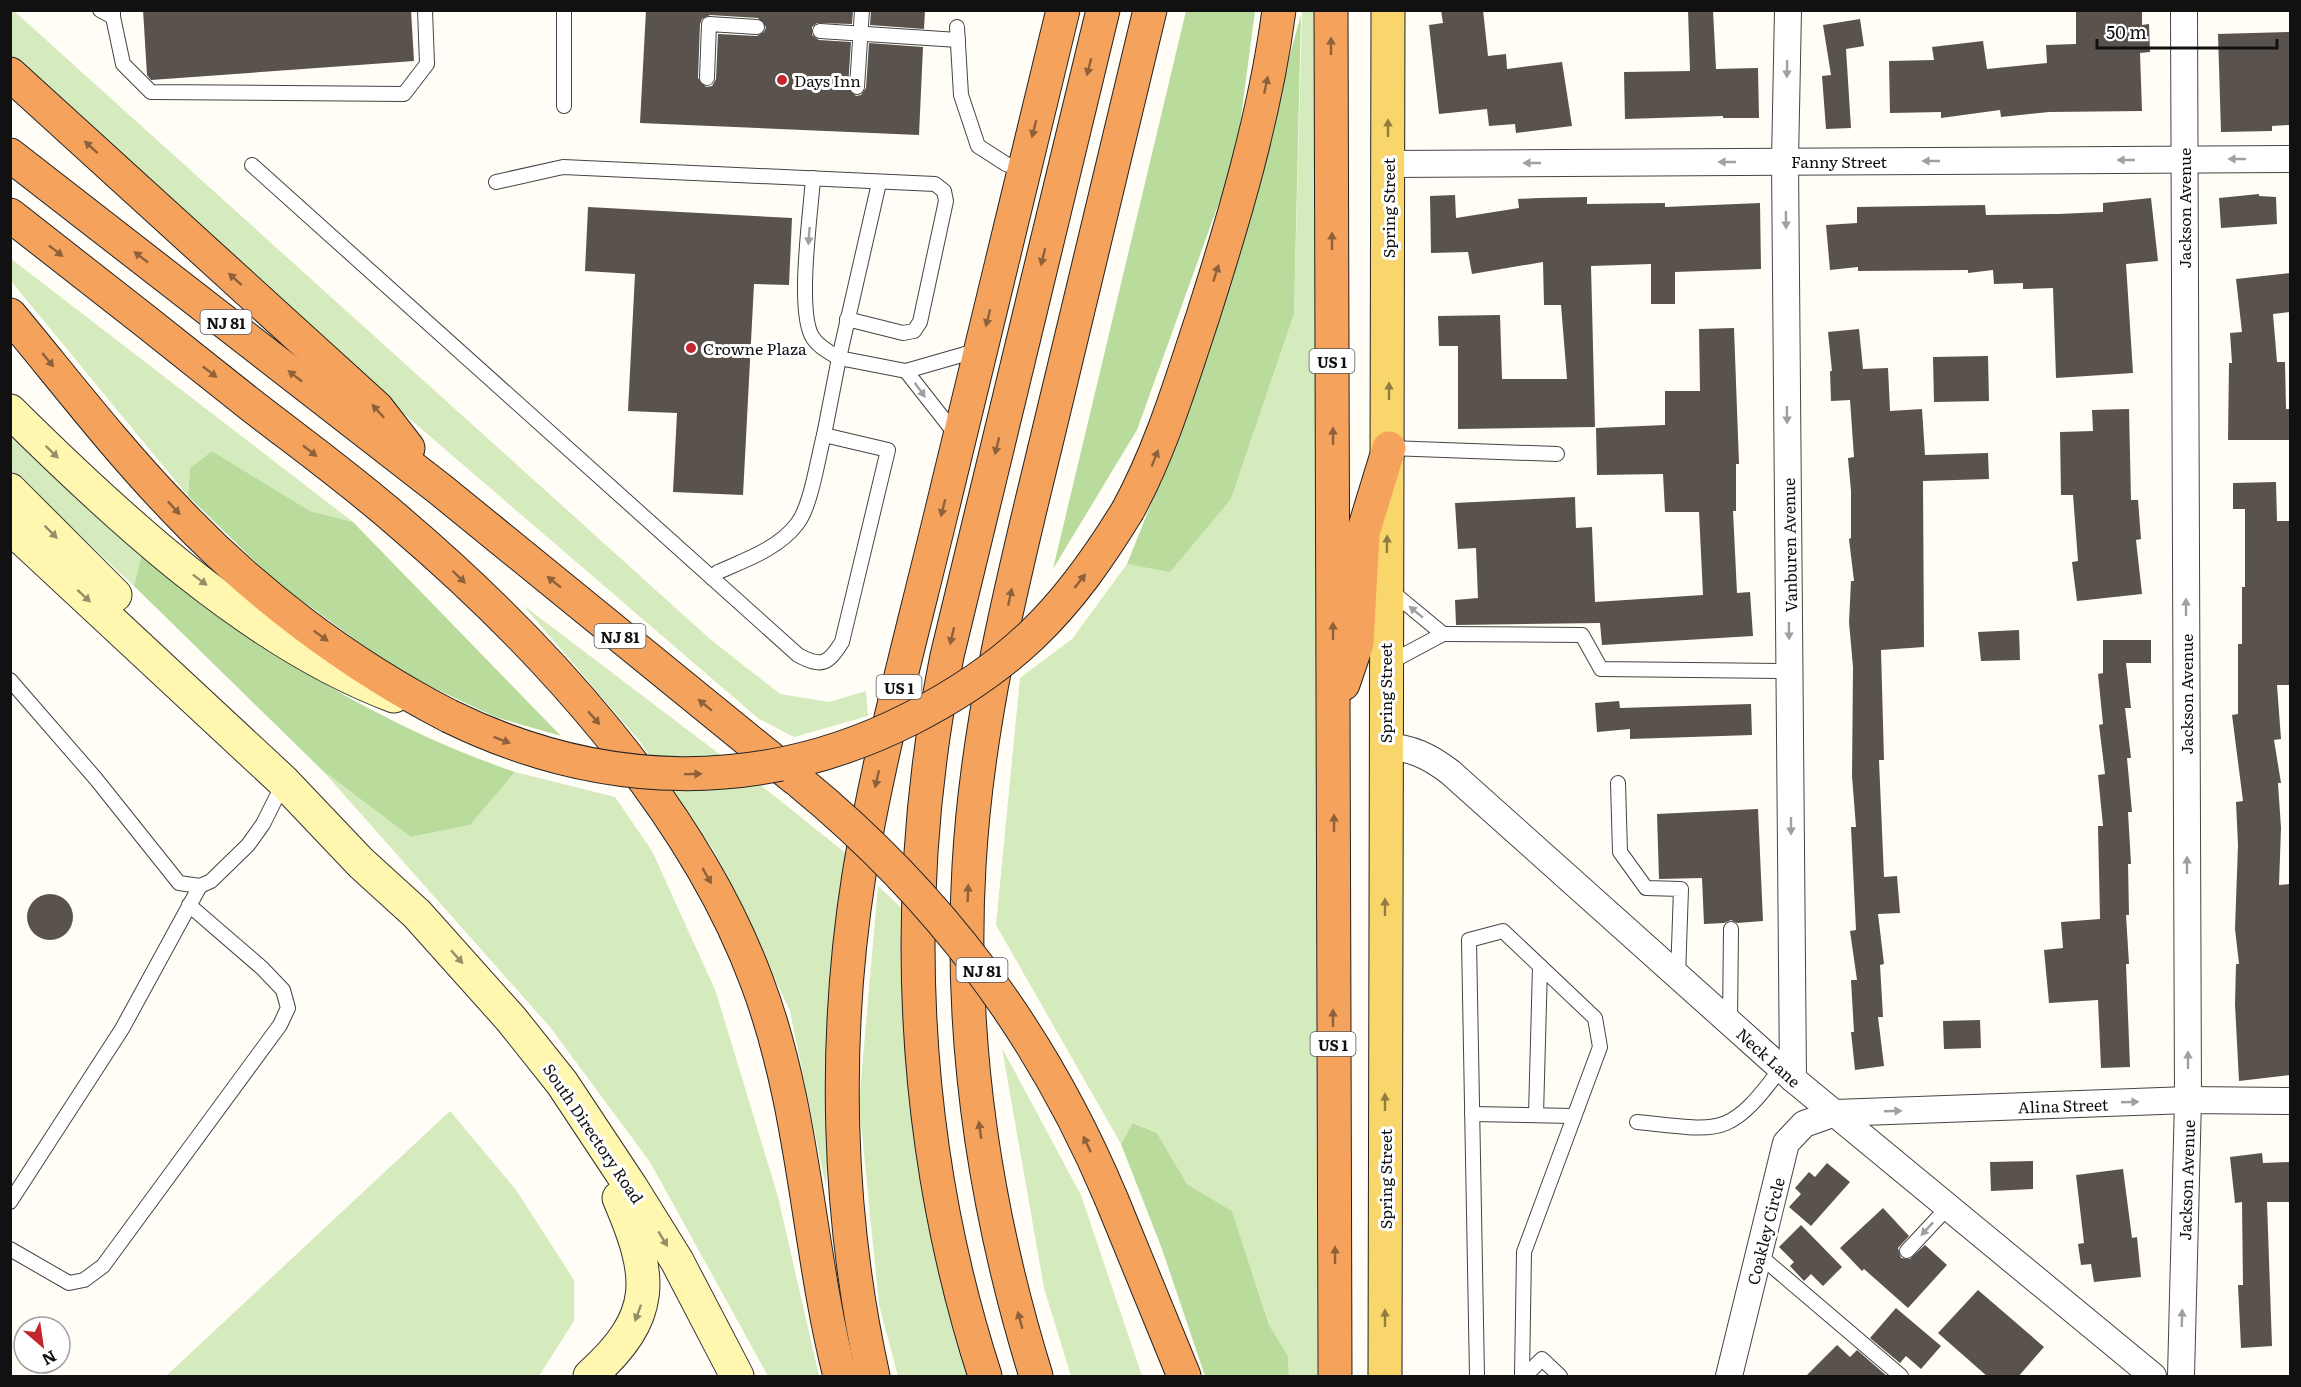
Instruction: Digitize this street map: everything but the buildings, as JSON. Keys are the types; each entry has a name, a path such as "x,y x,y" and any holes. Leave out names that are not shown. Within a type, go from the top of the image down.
{"highway":[{"name":"US 1","path":"873,1377 862,1318 847,1188 844,1055 848,966 859,879 874,793 1063,10"},
{"path":"985,1377 966,1313 946,1226 926,1095 917,963 922,833 932,743 950,645 1103,10"},
{"path":"1036,1377 995,1218 975,1087 967,957 972,823 991,690 1017,562 1150,10"},
{"path":"10,315 175,510 238,570 343,652 449,716 500,740 540,754 626,771 669,774 737,771 779,765 823,754 874,736 924,712 998,664 1030,637 1060,605 1095,561 1128,510 1151,466 1166,429 1226,243 1261,109 1279,10"},
{"name":"US 1","path":"1331,10 1335,1377"},
{"path":"10,74 376,408 441,490"},
{"name":"NJ 81","path":"10,155 441,490 800,782 892,865 935,912 984,973 1050,1071 1078,1125 1111,1198"},
{"path":"10,215 371,498 435,554 555,675 598,723 664,808 718,895 748,957 764,999 791,1102 820,1285 840,1377"},
{"path":"1334,711 1357,643 1363,533 1389,448"},
{"path":"1111,1198 1160,1377"},
{"path":"1111,1198 1184,1377"}],"main road":[{"name":"Spring Street","path":"1385,1377 1385,665 1389,448 1388,10"}],"street":[{"name":"Vanburen Avenue","path":"1787,1074 1790,671 1785,162 1788,10"},
{"name":"Jackson Avenue","path":"2181,1377 2188,1100 2184,10"},
{"name":"Fanny Street","path":"1388,164 2290,159"},
{"path":"10,411 73,472 162,550 292,647 352,678 449,716"},
{"path":"10,490 370,853 417,914"},
{"path":"10,528 284,782 361,863 417,914"},
{"name":"Neck Lane","path":"1385,746 1412,750 1426,755 1450,772 1787,1074 1948,1207 2141,1373"},
{"name":"South Directory Road","path":"417,914 537,1051 586,1119 677,1261 737,1377"},
{"name":"Alina Street","path":"1835,1113 2188,1100 2290,1101"},
{"name":"Coakley Circle","path":"1729,1377 1786,1143 1804,1125 1835,1113"},
{"path":"586,1119 635,1234 642,1261 643,1278 641,1305 630,1333 623,1345 590,1377"}],"lane":[{"path":"100,10 113,14 123,64 151,92 404,94 427,64 425,10"},
{"path":"564,10 564,106"},
{"path":"857,87 862,10"},
{"path":"707,78 709,17 757,27"},
{"path":"820,31 861,34 958,34 961,95 978,146 1006,164 1024,170"},
{"path":"252,165 798,655 813,664 822,663 832,657 842,642 888,450 824,435"},
{"path":"496,182 563,167 935,184 944,190 946,201 920,322 914,331 903,333 847,319"},
{"path":"813,178 806,271 808,326 813,339 839,358 906,371 981,350"},
{"path":"712,578 718,572 766,551 798,524 810,493 824,435 847,319 879,183"},
{"path":"906,371 959,439"},
{"path":"1389,448 1557,454"},
{"path":"1386,587 1443,634"},
{"path":"1385,665 1443,634 1582,635 1601,669 1790,671"},
{"path":"10,680 96,778 179,883 200,886 211,881 248,845 263,824 284,782"},
{"path":"1618,783 1620,852 1646,888 1681,888 1678,976"},
{"path":"10,1202 122,1029 200,886"},
{"path":"10,1249 69,1283 84,1280 103,1266 280,1025 288,1008 283,990 262,968 189,905"},
{"path":"1730,1022 1731,929"},
{"path":"1478,1377 1469,940 1503,931 1595,1018 1600,1047 1524,1252 1524,1377"},
{"path":"1536,1115 1540,966"},
{"path":"1637,1122 1710,1129 1736,1120 1787,1074"},
{"path":"1472,1114 1574,1116"},
{"path":"1906,1251 1948,1207"},
{"path":"1759,1255 1901,1377"},
{"path":"1524,1377 1542,1359 1560,1377"}],"green space":[{"path":"11,11 14,11 710,639 780,694 829,702 866,691 868,716 794,737 759,719 397,408 11,59"},
{"path":"1186,11 1255,11 1236,155 1137,430 1053,569"},
{"path":"1302,11 1316,11 1317,1376 1289,1376 1288,1356 1269,1325 1232,1211 1187,1184 1157,1133 1134,1123 1121,1144 996,925 1020,678 1072,639 1127,564 1170,571 1231,499 1294,314"},
{"path":"1301,15 1294,314 1231,499 1170,572 1127,564 1193,399"},
{"path":"10,258 353,522 310,511 212,451 190,468 188,496 11,281"},
{"path":"10,431 142,554 134,586 11,470"},
{"path":"212,451 310,511 353,522 561,736 495,717 398,671 274,580 188,496 190,468"},
{"path":"142,554 248,634 343,694 445,745 515,772 470,825 411,837 322,770 134,586"},
{"path":"523,605 772,794 848,855 835,926 826,1187 790,1011 715,852 641,743"},
{"path":"322,770 412,837 470,825 515,772 615,797 652,851 716,992 778,1197 819,1376 768,1376 650,1162 550,1027"},
{"path":"878,886 906,912 911,1095 941,1283 970,1376 898,1376 879,1305 859,1103"},
{"path":"1002,1048 1081,1195 1142,1376 1071,1376 1044,1288"},
{"path":"450,1111 516,1190 574,1280 574,1321 539,1376 166,1376"},
{"path":"1133,1123 1157,1133 1187,1184 1232,1211 1269,1325 1288,1356 1289,1376 1205,1376 1162,1249 1121,1144"}],"place":[{"name":"Days Inn","path":"782,80"},
{"name":"Crowne Plaza","path":"691,348"}]}
